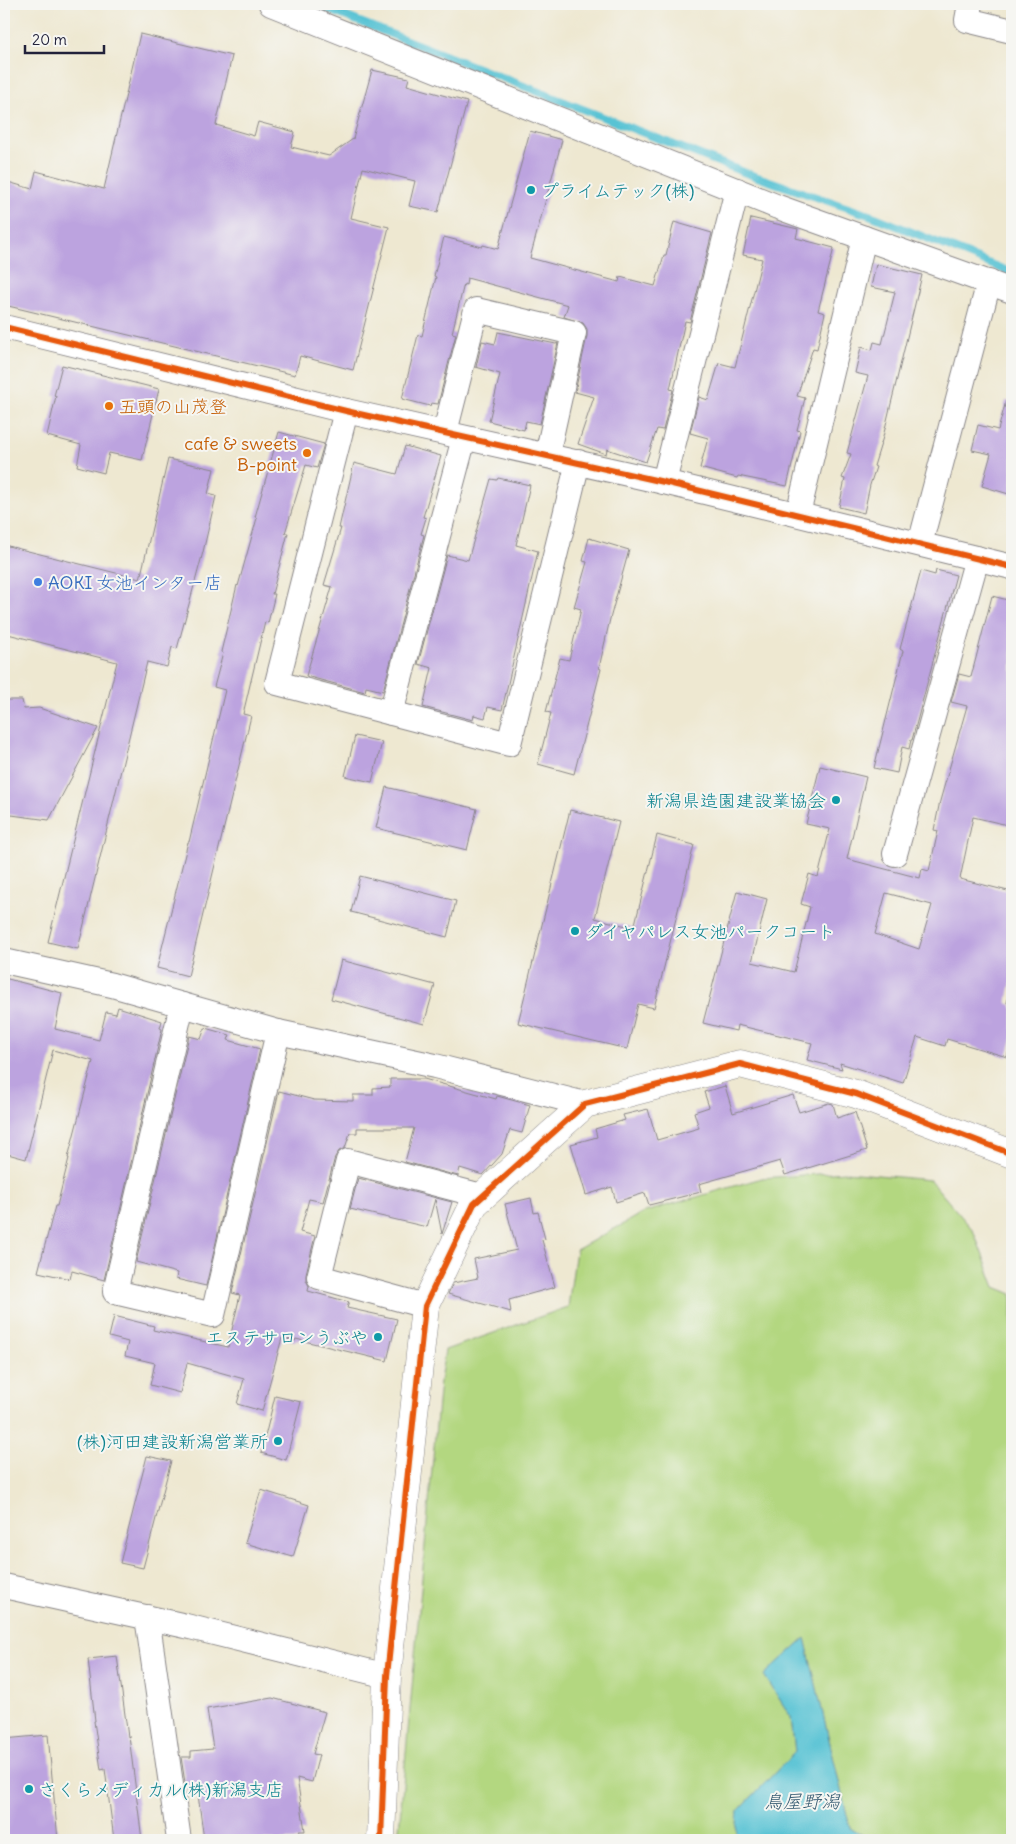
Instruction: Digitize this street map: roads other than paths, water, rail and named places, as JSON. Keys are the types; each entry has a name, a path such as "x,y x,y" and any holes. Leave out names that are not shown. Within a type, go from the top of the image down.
{"street":[{"path":"271,4 736,190 1012,291"},
{"path":"970,4 967,20 1012,31"},
{"path":"664,482 736,190"},
{"path":"798,514 864,238"},
{"path":"920,544 989,282"},
{"path":"391,712 454,435 476,310 574,334 547,455"},
{"path":"4,327 346,411 664,482 1012,567"},
{"path":"346,411 277,683 509,744 578,462"},
{"path":"895,854 977,558"},
{"path":"4,961 112,986 278,1032 435,1066 585,1104"},
{"path":"182,1005 115,1292 213,1315 278,1032"},
{"path":"381,1840 387,1676 425,1306 474,1204 585,1104 740,1064 856,1094 1012,1154"},
{"path":"425,1306 319,1277 348,1161 482,1196"},
{"path":"4,1586 147,1618 387,1676"},
{"path":"147,1618 179,1840"}],"water":[{"name":"鳥屋野潟","path":"805,1638 850,1828 869,1840 736,1840 738,1811 795,1752 791,1717 764,1675"}],"waterway":[{"path":"314,4 746,173 875,217 1012,273"}],"place":[{"name":"プライムテック(株)","path":"531,190"},
{"name":"五頭の山茂登","path":"109,406"},
{"name":"cafe & sweets B-point","path":"307,453"},
{"name":"AOKI 女池インター店","path":"38,582"},
{"name":"新潟県造園建設業協会","path":"836,800"},
{"name":"ダイヤパレス女池パークコート","path":"575,931"},
{"name":"エステサロンうぶや","path":"378,1337"},
{"name":"(株)河田建設新潟営業所","path":"278,1441"},
{"name":"さくらメディカル(株)新潟支店","path":"29,1789"}]}
